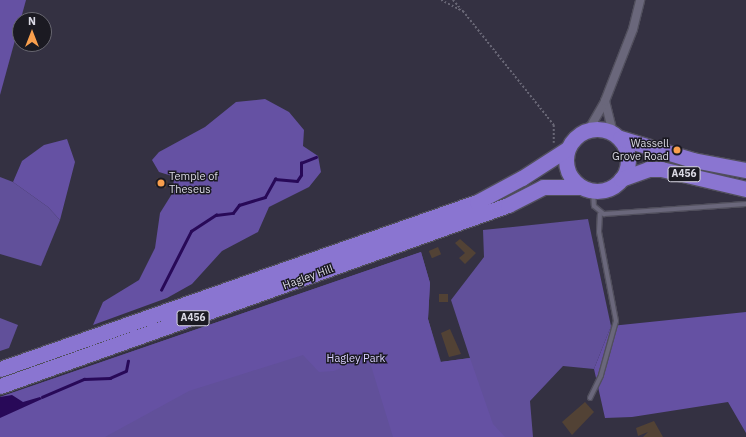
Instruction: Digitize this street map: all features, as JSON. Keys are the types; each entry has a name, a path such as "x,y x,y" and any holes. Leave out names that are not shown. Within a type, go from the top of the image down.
{"highway":[{"path":"588,131 617,136 626,144 629,160 621,179 602,189 587,188 565,169 561,152 575,139 588,131"},
{"name":"A456","path":"617,136 693,160 746,170"},
{"name":"Hagley Hill","path":"0,369 477,202 522,178 561,152"},
{"name":"A456","path":"621,179 648,169 661,169 746,189"},
{"name":"Hagley Hill","path":"0,386 508,205 543,188 587,188"}],"street":[{"path":"588,131 605,101 633,30 640,0"},
{"path":"605,101 617,136"}],"lane":[{"path":"587,188 594,206 600,214 599,232 616,321 601,374 590,398"},
{"path":"600,214 746,204"}],"path":[{"path":"441,0 463,11"},
{"path":"453,0 554,125 561,152"}],"green space":[{"path":"0,0 26,0 23,12 12,12 12,51 0,95"},
{"path":"265,99 289,112 304,130 303,146 318,156 321,172 309,187 269,207 258,232 222,251 192,284 167,298 93,325 103,302 139,280 155,248 160,213 175,189 172,176 159,172 152,160 159,152 205,127 236,102"},
{"path":"67,139 75,162 60,220 48,207 13,182 22,161 44,145"},
{"path":"0,177 13,182 48,207 60,220 41,266 0,254"},
{"name":"Hagley Park","path":"588,219 611,326 594,369 563,366 530,401 533,437 0,437 0,397 421,252 430,283 428,319 441,362 470,358 451,300 484,257 483,230"},
{"path":"421,252 430,283 428,319 440,362 470,358 493,424 505,437 393,437 368,356 334,371 319,372 303,355 189,391 105,437 0,437 0,397"},
{"path":"746,312 746,433 728,402 632,417 605,418 594,369 611,326"},
{"path":"0,318 18,325 9,348 0,351"}],"shaded area":[{"path":"12,395 23,402 40,397 42,399 0,418 0,397"}],"building":[{"name":"Temple of Theseus","path":"157,178 168,181 166,189 155,186"},
{"path":"460,239 476,253 465,264 459,258 465,253 455,243"},
{"path":"438,247 441,254 432,258 429,251"},
{"path":"439,294 448,294 448,302 439,302"},
{"path":"450,329 461,354 449,357 441,333"},
{"path":"585,402 594,412 572,435 562,422"},
{"path":"654,421 663,437 643,437 648,432 638,436 636,428"}],"waterway":[{"path":"161,290 191,231 216,215 233,213 239,205 265,197 275,179 297,181 301,175 301,163 316,157"},
{"path":"42,397 84,379 110,378 126,371 128,361"}],"place":[{"name":"Wassell Grove Road","path":"677,150"},
{"name":"Temple of Theseus","path":"161,183"}]}
